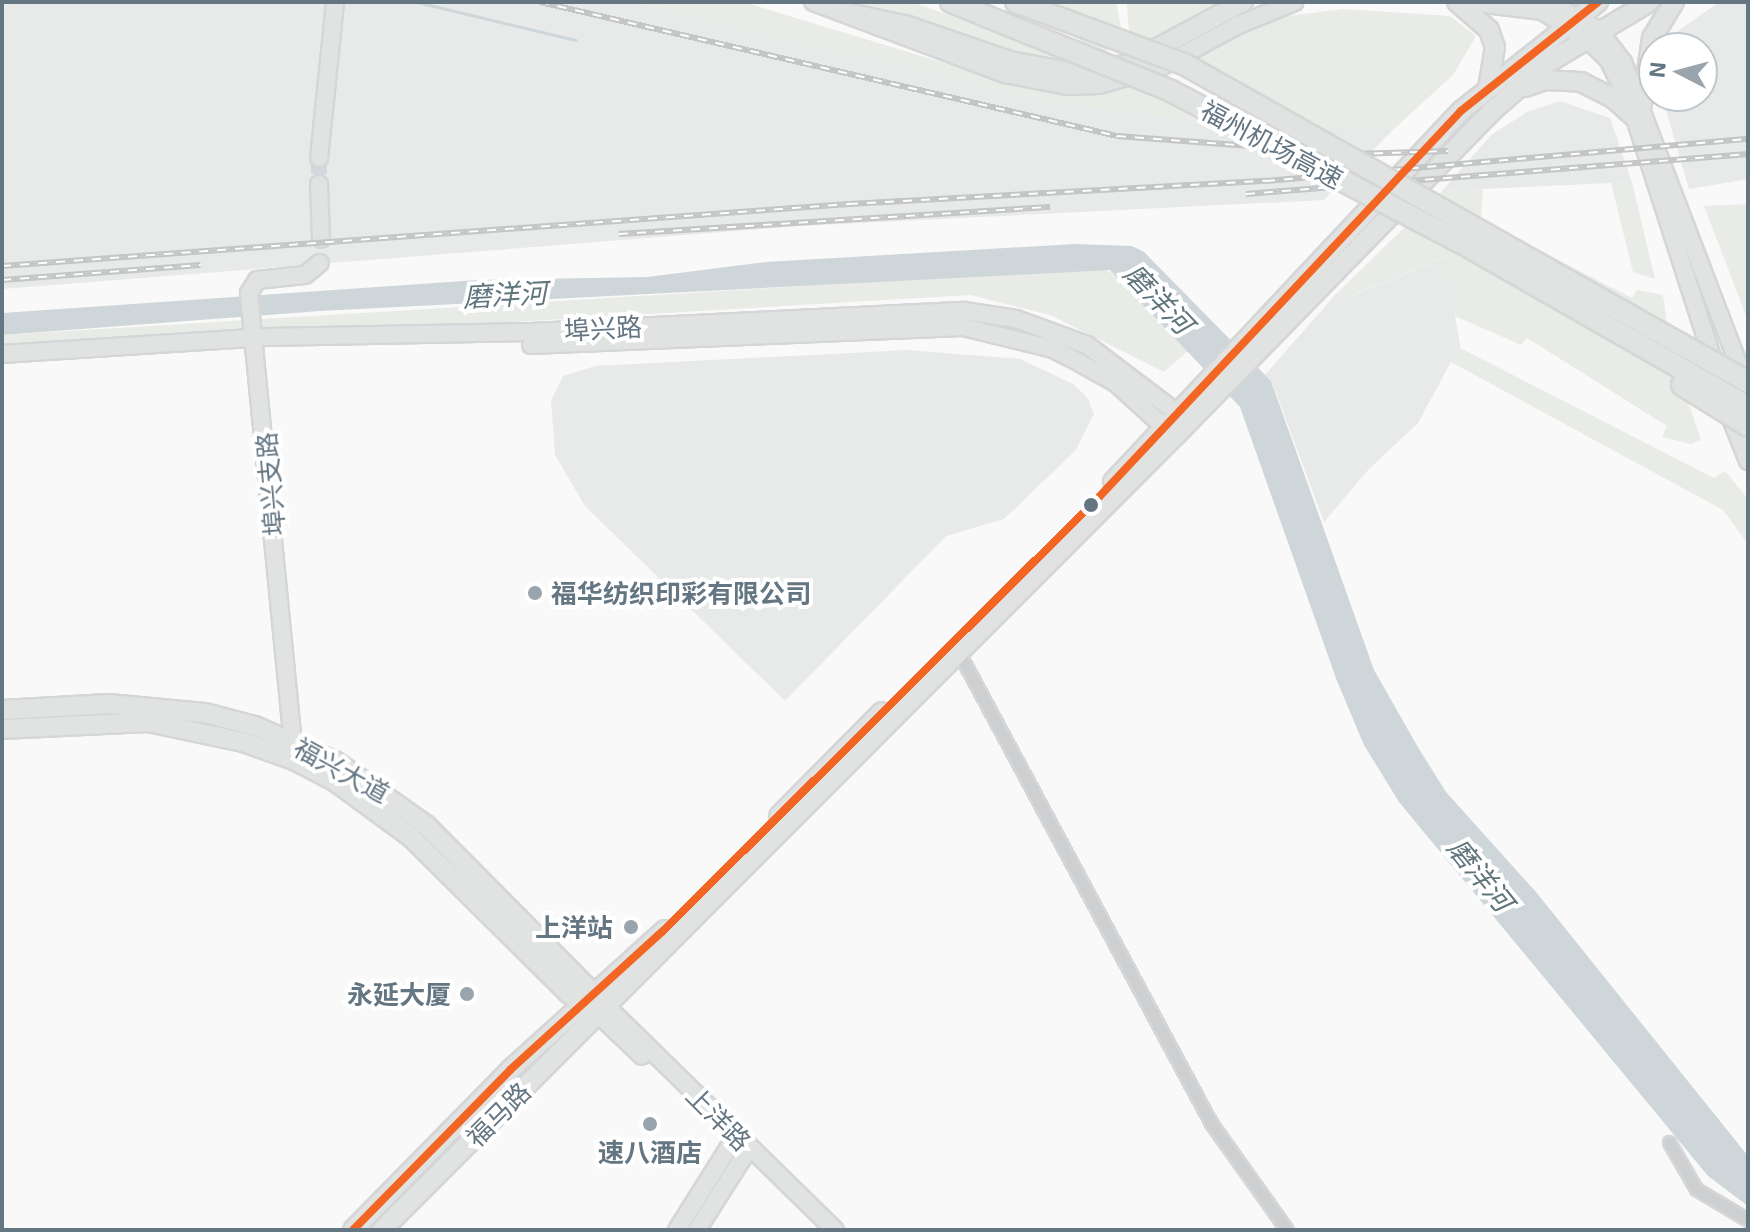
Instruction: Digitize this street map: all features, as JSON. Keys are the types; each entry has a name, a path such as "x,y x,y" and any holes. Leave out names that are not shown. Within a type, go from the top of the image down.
{"highway":[{"name":"福州机场高速","path":"951,2 1171,91 1469,247 1577,312 1748,407"},
{"name":"福州机场高速","path":"1016,2 1184,64 1748,382"},
{"path":"1577,312 1748,426"}],"main road":[{"path":"848,13 908,26 1010,61 1068,72 1126,65 1243,2"},
{"path":"1457,2 1489,30 1495,47 1488,88"},
{"name":"福马路","path":"1247,352 1488,88 1598,2"},
{"name":"福马路","path":"353,1230 510,1070 596,1004 959,653 1211,388 1515,90 1592,34 1649,2"},
{"path":"1656,32 1674,2"},
{"path":"1515,90 1545,80 1581,82 1638,110"},
{"name":"福马路","path":"382,1230 596,1004 1170,420 1211,388"},
{"name":"福兴大道","path":"2,710 85,704 149,706 231,719 294,750 411,837 596,1004"},
{"name":"福兴大道","path":"2,729 148,722 294,750"}],"street":[{"path":"319,158 335,2"},
{"path":"813,2 1005,74 1067,86 1099,85 1159,68 1238,25 1295,2"},
{"path":"1468,2 1512,11 1533,9 1574,21"},
{"path":"1550,2 1619,55 1638,108"},
{"path":"1639,112 1748,389"},
{"path":"1639,112 1748,461"},
{"path":"319,184 321,239"},
{"name":"埠兴支路","path":"294,750 249,293 257,280 305,275 320,263"},
{"name":"埠兴路","path":"2,354 255,338 531,339 964,311 1016,319 1087,345 1170,420"},
{"path":"959,653 1211,1123 1287,1230"},
{"name":"上洋路","path":"596,1004 740,1145 820,1230"},
{"path":"1669,1142 1696,1189 1748,1220"},
{"path":"677,1230 740,1145"},
{"path":"697,1230 740,1145"},
{"name":"上洋路","path":"740,1145 835,1230"}],"shaded area":[{"path":"2,2 635,2 1048,102 1221,123 1395,128 1324,200 800,226 2,289"},
{"path":"635,2 743,2 1007,82 1134,80 1221,123 1048,102"},
{"path":"855,2 912,2 1062,56 1083,36 1086,17 1055,2 1116,2 1121,28 1107,51 1078,63 1026,60"},
{"path":"1127,2 1228,2 1130,50"},
{"path":"1719,2 1748,2 1748,179 1689,189 1666,112 1718,112 1718,32 1678,31"},
{"path":"1343,9 1450,16 1476,36 1453,75 1395,128 1304,128 1189,58 1273,18"},
{"path":"1560,101 1610,118 1632,182 1442,191 1491,135 1527,112"},
{"path":"1632,182 1655,279 1633,272 1611,183"},
{"path":"1483,189 1481,220 1632,298 1637,290 1663,295 1670,349 1701,440 1691,444 1662,437 1667,426 1527,338 1521,345 1455,316 1459,288 1438,276 1447,256 1350,296 1336,294 1442,191"},
{"path":"1748,204 1748,321 1704,206"},
{"path":"1448,256 1459,288 1455,316 1462,357 1451,362 1418,423 1369,469 1324,522 1272,382 1265,375 1336,294 1351,296"},
{"path":"1100,268 1114,274 1189,350 1164,372 1050,315 970,295 2,352 2,335"},
{"path":"1460,348 1714,478 1725,471 1748,499 1748,544 1723,510 1451,362 1462,357"},
{"path":"908,350 1020,359 1073,384 1087,397 1094,414 1076,450 1004,519 946,536 785,701 585,506 555,455 551,400 563,376 595,366"}],"water":[{"name":"磨洋河","path":"1075,244 1132,246 1144,252 1271,381 1374,670 1419,749 1446,792 1536,892 1748,1156 1748,1206 1708,1176 1399,802 1364,745 1337,681 1240,407 1110,270 320,311 2,335 2,313 478,280 647,277 766,262"}],"waterway":[{"path":"417,2 575,40"}],"tunnel":[{"path":"319,158 319,184"}],"railway":[{"path":"540,2 1117,136 1356,154 1448,151"},
{"path":"2,266 849,204 1266,181 1748,139"},
{"path":"1246,194 1748,154"},
{"path":"619,234 1050,207"},
{"path":"2,280 200,265"}],"transit line":[{"path":"353,1230 510,1070 663,931 1099,497 1461,111 1598,2"}],"place":[{"name":"福华纺织印彩有限公司","path":"535,593"},
{"name":"上洋站","path":"631,927"},
{"name":"永延大厦","path":"467,994"},
{"name":"速八酒店","path":"650,1124"}]}
